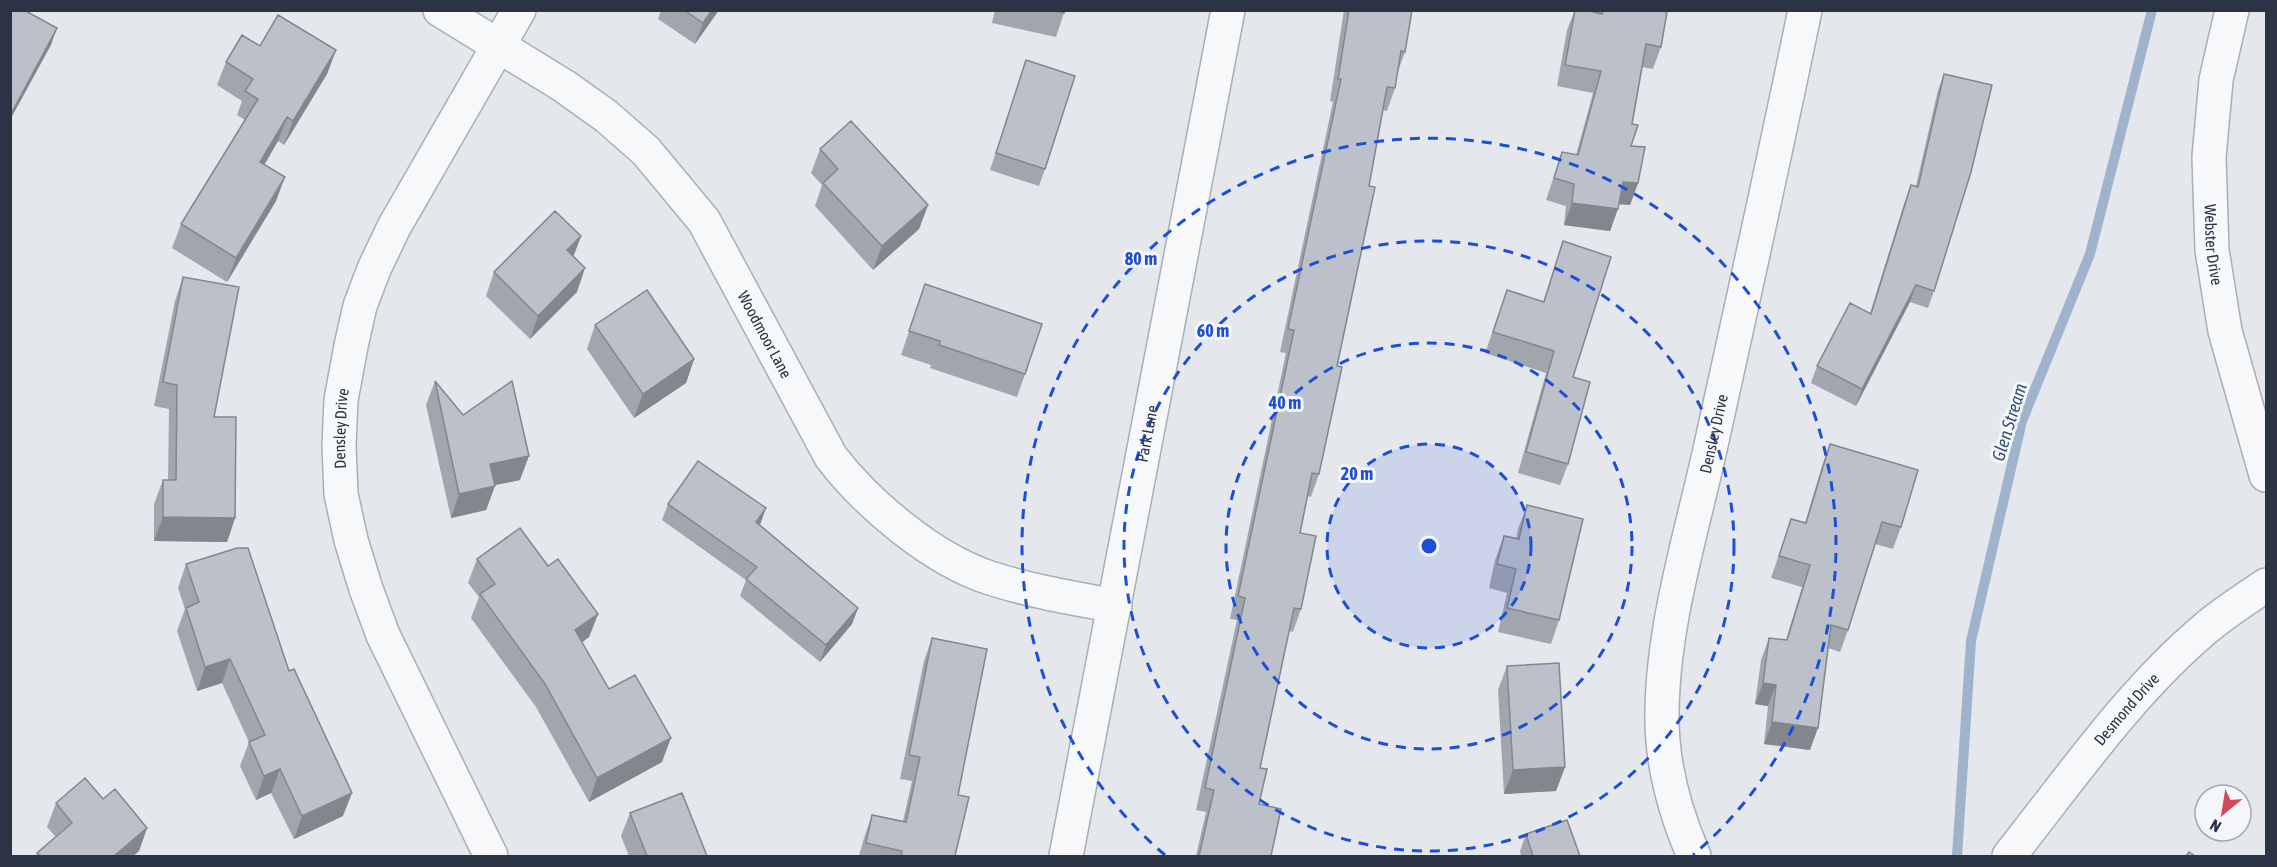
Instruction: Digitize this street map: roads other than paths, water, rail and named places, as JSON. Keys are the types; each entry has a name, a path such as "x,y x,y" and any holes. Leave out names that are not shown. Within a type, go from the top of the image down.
{"street":[{"name":"Woodmoor Lane","path":"440,10 564,86 606,116 646,151 704,221 831,457 848,480 870,502 926,544 957,563 987,577 1022,587 1115,606"},
{"name":"Densley Drive","path":"479,853 383,635 351,540 341,494 339,446 341,400 360,306 374,269 394,227 519,10"},
{"name":"Park Lane","path":"1066,856 1228,10"},
{"name":"Densley Drive","path":"1694,856 1673,798 1663,747 1662,712 1668,637 1764,209 1805,10"},
{"name":"Webster Drive","path":"2232,10 2216,80 2209,157 2212,250 2225,331 2266,475"},
{"name":"Desmond Drive","path":"2008,856 2109,727 2165,666 2207,627 2266,585"}],"waterway":[{"name":"Glen Stream","path":"1957,856 1971,641 2022,421 2090,254 2152,10"}]}
